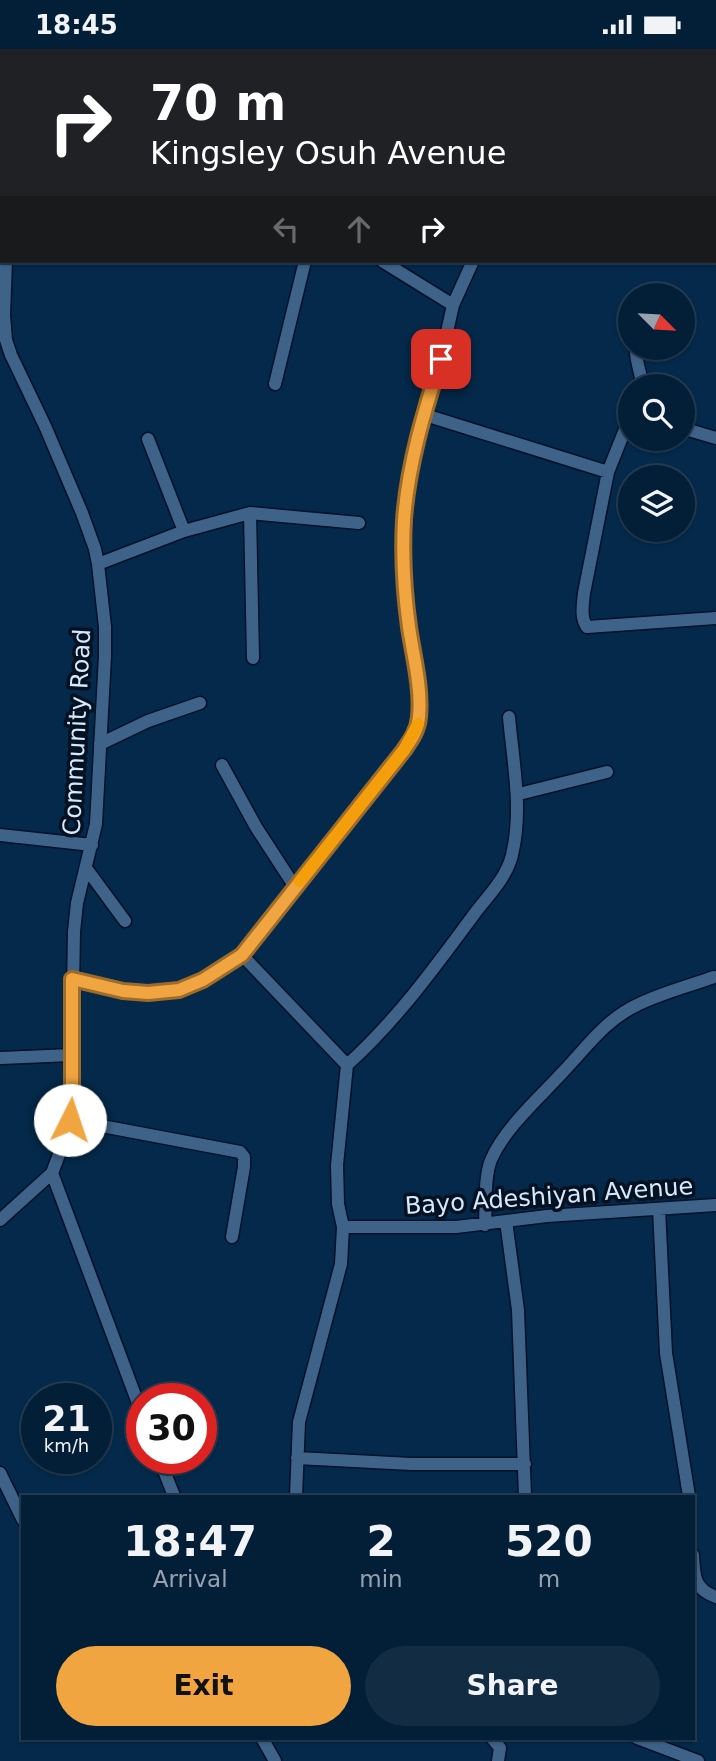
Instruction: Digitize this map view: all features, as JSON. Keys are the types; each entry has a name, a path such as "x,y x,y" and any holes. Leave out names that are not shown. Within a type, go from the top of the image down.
{"street":[{"name":"Community Road","path":"5,263 2,315 6,340 82,513 98,564 105,656 98,803 92,845 77,904 72,979 70,1120 52,1173"},
{"path":"275,384 305,263"},
{"path":"385,263 453,305"},
{"path":"72,979 123,991 148,993 179,990 203,980 242,955 404,750 417,728 419,702 405,601 403,557 408,491 422,414 441,359 453,305 472,263"},
{"path":"422,414 608,472"},
{"path":"695,431 716,437"},
{"path":"148,439 184,531"},
{"path":"618,447 608,472 584,593 584,624 587,627 600,627 636,622 716,618"},
{"path":"98,564 184,531 250,513 359,523"},
{"path":"250,513 253,658"},
{"path":"100,744 148,721 200,703"},
{"path":"296,1495 299,1422 341,1264 343,1227 338,1204 337,1165 347,1065 393,1017 502,877 512,858 519,794 509,717"},
{"path":"222,765 256,827 295,887"},
{"path":"519,794 607,772"},
{"path":"0,835 92,845"},
{"path":"86,868 125,921"},
{"path":"242,955 347,1065"},
{"path":"485,1225 491,1159 528,1109 568,1068 583,1048 608,1024 637,1005 714,977"},
{"path":"1,1058 71,1055"},
{"path":"70,1120 240,1152 244,1157 244,1167 233,1237"},
{"path":"0,1220 52,1173 130,1383"},
{"name":"Bayo Adeshiyan Avenue","path":"343,1227 485,1225 506,1221 716,1205"},
{"path":"659,1209 666,1353 689,1495"},
{"path":"506,1221 518,1310 525,1495"},
{"path":"297,1458 411,1464 525,1464"},
{"path":"0,1473 21,1516"},
{"path":"165,1474 174,1495"},
{"path":"695,1576 705,1593 716,1597"},
{"path":"263,1740 275,1761"},
{"path":"498,1740 498,1761"},
{"path":"642,1740 698,1761"}],"slow traffic":[{"path":"300,881 404,750 418,724"}],"route":[{"path":"70,1120 72,979 123,991 148,993 179,990 203,980 242,955 404,750 417,728 417,681 405,601 405,518 422,414 441,359"}]}
